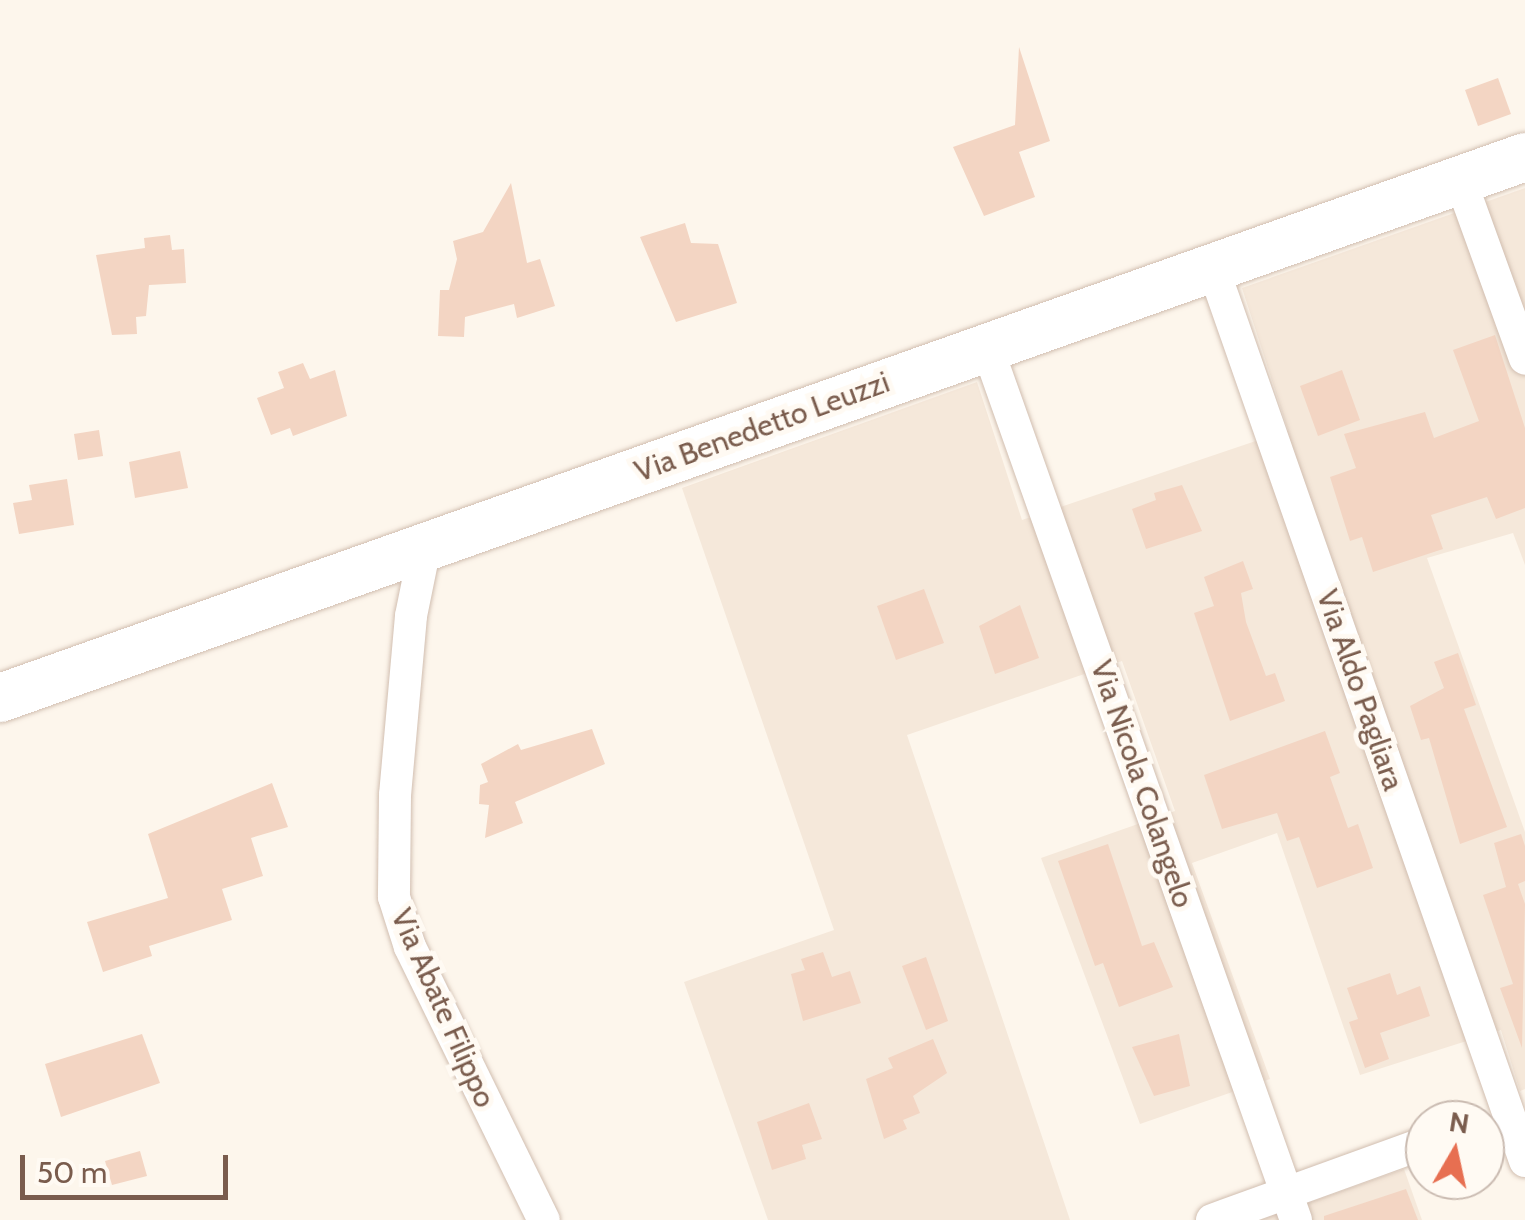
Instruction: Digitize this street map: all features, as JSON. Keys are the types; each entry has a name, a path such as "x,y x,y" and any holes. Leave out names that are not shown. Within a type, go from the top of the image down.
{"street":[{"name":"Via Benedetto Leuzzi","path":"0,698 1525,157"},
{"path":"1460,179 1525,359"},
{"name":"Via Aldo Pagliara","path":"1212,268 1525,1162"},
{"name":"Via Nicola Colangelo","path":"987,347 1291,1207"},
{"name":"Via Abate Filippo","path":"425,547 411,616 400,736 390,863 394,897 410,947 544,1220"},
{"path":"1212,1220 1291,1207 1405,1153"}],"shaded area":[{"path":"1525,188 1525,565 1513,533 1427,558 1525,832 1525,1089 1520,1091 1501,1030 1360,1075 1277,833 1192,863 1270,1079 1140,1124 1041,858 1175,811 1122,661 907,735 1070,1220 768,1220 684,982 834,930 682,488 977,382 1022,520 1288,430 1242,288"},
{"path":"1404,1169 1405,1200 1415,1200 1422,1220 1260,1220"}],"building":[{"path":"1019,47 1050,141 1019,152 1035,197 984,216 953,147 1015,125"},
{"path":"1498,78 1511,114 1478,126 1465,90"},
{"path":"511,183 527,263 540,259 555,306 517,318 514,304 465,317 464,337 438,336 440,290 449,290 457,259 453,241 483,232"},
{"path":"685,223 691,243 718,244 737,303 676,322 640,237"},
{"path":"170,235 172,250 184,249 186,283 149,285 146,316 136,317 137,334 112,335 96,255 145,248 144,238"},
{"path":"1495,335 1525,428 1525,508 1496,519 1487,497 1431,515 1443,549 1373,572 1362,537 1350,541 1330,477 1356,468 1344,434 1425,412 1434,438 1479,421 1453,350"},
{"path":"303,363 310,379 335,370 347,416 293,436 290,428 271,435 257,398 284,388 278,372"},
{"path":"1342,370 1360,420 1318,436 1300,386"},
{"path":"99,430 103,456 78,460 74,434"},
{"path":"180,451 188,488 135,498 129,462"},
{"path":"67,479 74,525 19,534 13,503 32,500 29,485"},
{"path":"1182,485 1202,531 1146,549 1132,509 1156,500 1154,493"},
{"path":"1243,561 1253,589 1241,593 1246,622 1266,676 1275,673 1285,701 1230,721 1194,613 1214,606 1204,577"},
{"path":"924,589 944,643 896,660 877,606"},
{"path":"1020,605 1039,658 995,674 979,626"},
{"path":"1458,653 1476,705 1464,709 1507,827 1460,844 1429,738 1421,740 1410,706 1444,688 1434,662"},
{"path":"592,729 605,764 515,802 523,823 485,838 489,805 479,804 480,785 488,782 481,764 518,744 521,750"},
{"path":"1325,731 1340,773 1330,777 1348,828 1358,824 1373,868 1317,888 1299,837 1287,841 1277,813 1222,829 1204,775"},
{"path":"272,783 288,827 251,838 263,876 222,889 232,920 149,946 152,956 103,972 87,922 168,898 148,834"},
{"path":"1521,834 1525,846 1525,881 1518,884 1525,904 1522,1048 1500,988 1513,984 1483,895 1506,887 1494,843"},
{"path":"1108,844 1142,946 1154,942 1173,987 1119,1007 1103,963 1095,966 1058,861"},
{"path":"823,952 832,977 850,971 861,1003 803,1021 791,974 805,970 801,959"},
{"path":"926,957 948,1021 926,1030 902,966"},
{"path":"1390,973 1397,995 1420,986 1430,1016 1380,1033 1389,1059 1365,1068 1349,1022 1358,1019 1347,988"},
{"path":"142,1034 160,1083 61,1117 45,1064"},
{"path":"1179,1034 1190,1086 1154,1096 1132,1047"},
{"path":"933,1039 947,1073 913,1096 920,1113 903,1120 907,1129 884,1139 866,1079 893,1068 888,1058"},
{"path":"809,1103 822,1139 802,1145 806,1159 772,1170 757,1122"},
{"path":"140,1151 147,1176 112,1185 105,1161"},
{"path":"1405,1189 1405,1200 1410,1200 1418,1220 1324,1220 1324,1216"}]}
